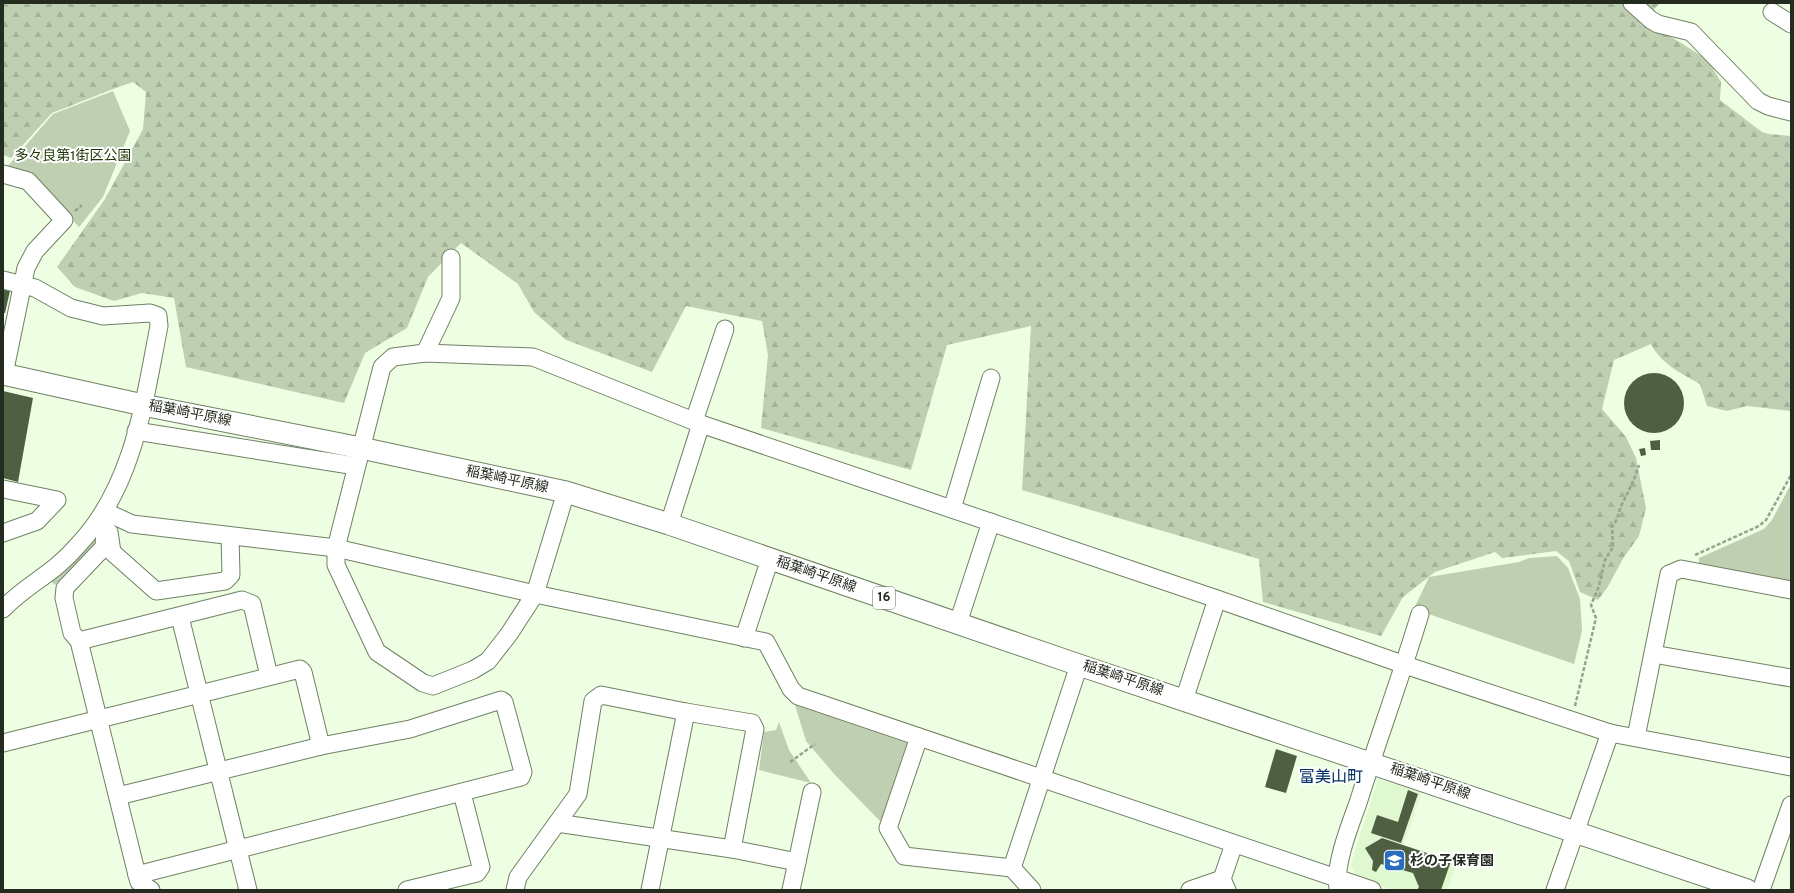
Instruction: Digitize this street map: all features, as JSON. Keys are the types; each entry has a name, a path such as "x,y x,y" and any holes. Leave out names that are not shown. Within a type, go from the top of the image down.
{"main road":[{"name":"稲葉崎平原線","path":"3,374 143,405 358,457 566,492 669,524 1078,665 1371,762 1747,890"}],"street":[{"path":"1632,3 1651,20 1658,24 1691,32 1758,101 1768,106 1791,112"},
{"path":"1772,12 1791,24"},
{"path":"3,174 28,181 64,220 35,251 26,268 3,374"},
{"path":"425,353 451,298 451,258"},
{"path":"3,280 35,288 71,308 103,316 150,313 158,316 159,326 143,405 123,476 104,513 80,543 58,565 16,594 3,609"},
{"path":"669,524 725,329"},
{"path":"566,492 535,594 509,634 488,661 473,670 433,686 423,683 377,652 336,565 336,548 382,367 393,357 425,353 533,358 697,423 1217,599 1405,665 1610,733 1791,767"},
{"path":"952,509 991,378"},
{"path":"136,431 358,457"},
{"path":"3,488 57,500 37,521 3,532"},
{"path":"106,512 112,552 156,591 225,581 231,575 230,536"},
{"path":"106,512 132,524 336,548 535,594 766,642 791,688 798,696 1234,844 1337,884 1372,890"},
{"path":"106,512 104,547 65,588 64,598 72,633 79,641 137,875 140,882 151,890"},
{"path":"958,623 991,522"},
{"path":"744,638 770,559"},
{"path":"1636,737 1669,574 1681,569 1791,590"},
{"path":"1184,700 1217,599"},
{"path":"79,641 180,617 242,600 252,604 269,676"},
{"path":"1337,884 1347,837 1371,762 1405,665 1420,614"},
{"path":"180,617 248,890"},
{"path":"1653,654 1791,678"},
{"path":"1012,868 1078,665"},
{"path":"3,743 300,669 303,672 321,746"},
{"path":"516,890 518,877 578,794 593,701 600,695 752,723 755,728 732,849"},
{"path":"118,796 321,746 410,729 501,700 504,702 523,772 521,777 462,793 137,875"},
{"path":"650,890 686,712"},
{"path":"1555,890 1610,733"},
{"path":"919,737 888,828 904,856 1012,868 1032,890"},
{"path":"791,890 812,792"},
{"path":"407,890 444,886 477,873 481,867 462,793"},
{"path":"1761,890 1788,825 1791,805"},
{"path":"557,823 732,849 797,862"},
{"path":"1190,890 1224,884 1234,844"}],"path":[{"path":"74,211 82,205"},
{"path":"1571,720 1596,618 1591,605 1599,586 1606,560 1613,547 1612,526 1616,523 1620,507 1634,483 1639,465"},
{"path":"1681,569 1683,560 1759,526 1766,520 1791,475"},
{"path":"790,762 815,744"}],"shaded area":[{"path":"1378,779 1422,792 1403,846 1456,865 1447,890 1393,890 1358,879 1351,864"}],"green space":[{"path":"3,3 1660,3 1640,24 1673,38 1708,60 1721,82 1720,100 1762,132 1791,136 1791,411 1747,406 1727,411 1707,406 1700,384 1666,363 1651,344 1614,360 1602,409 1626,437 1636,458 1646,508 1639,536 1624,557 1607,588 1598,600 1580,592 1569,561 1556,551 1502,558 1495,552 1435,572 1403,597 1381,636 1263,602 1259,559 1022,490 1031,326 947,345 911,470 761,428 768,355 762,321 686,306 652,372 566,340 534,312 518,284 461,243 428,277 407,328 365,353 344,403 186,367 174,298 142,293 114,301 75,287 57,267 105,199 143,129 146,92 133,82 52,113 11,158 3,155"},
{"name":"多々良第1街区公園","path":"113,91 130,131 103,197 79,227 30,173 7,167 53,114"},
{"path":"1791,484 1791,584 1699,565 1699,558 1764,529 1772,520"},
{"path":"99,529 99,539 55,585 48,579"},
{"path":"1557,556 1568,568 1580,599 1582,631 1574,664 1414,609 1429,577 1519,562 1529,558"},
{"path":"795,705 907,743 881,822 836,776 806,741"},
{"path":"779,722 789,750 811,783 759,770 764,732 776,730"}],"building":[{"path":"3,289 10,291 5,313 3,313"},
{"path":"1648,373 1660,373 1671,378 1679,386 1684,397 1682,415 1671,428 1660,433 1648,433 1637,428 1629,420 1624,409 1624,397 1629,386 1637,378"},
{"path":"3,391 33,398 18,482 3,478"},
{"path":"1660,440 1660,450 1651,450 1650,441"},
{"path":"1645,448 1646,455 1641,456 1639,449"},
{"path":"1276,749 1297,756 1286,793 1265,787"},
{"path":"1408,790 1418,794 1401,843 1371,833 1377,815 1398,822"},
{"path":"1382,838 1451,861 1441,890 1417,890 1419,887 1413,873 1381,864 1376,872 1372,870 1373,861 1365,848"}],"place":[{"name":"杉の子保育園","path":"1394,861"}],"district":[{"name":"富美山町","path":"1331,778"}]}
